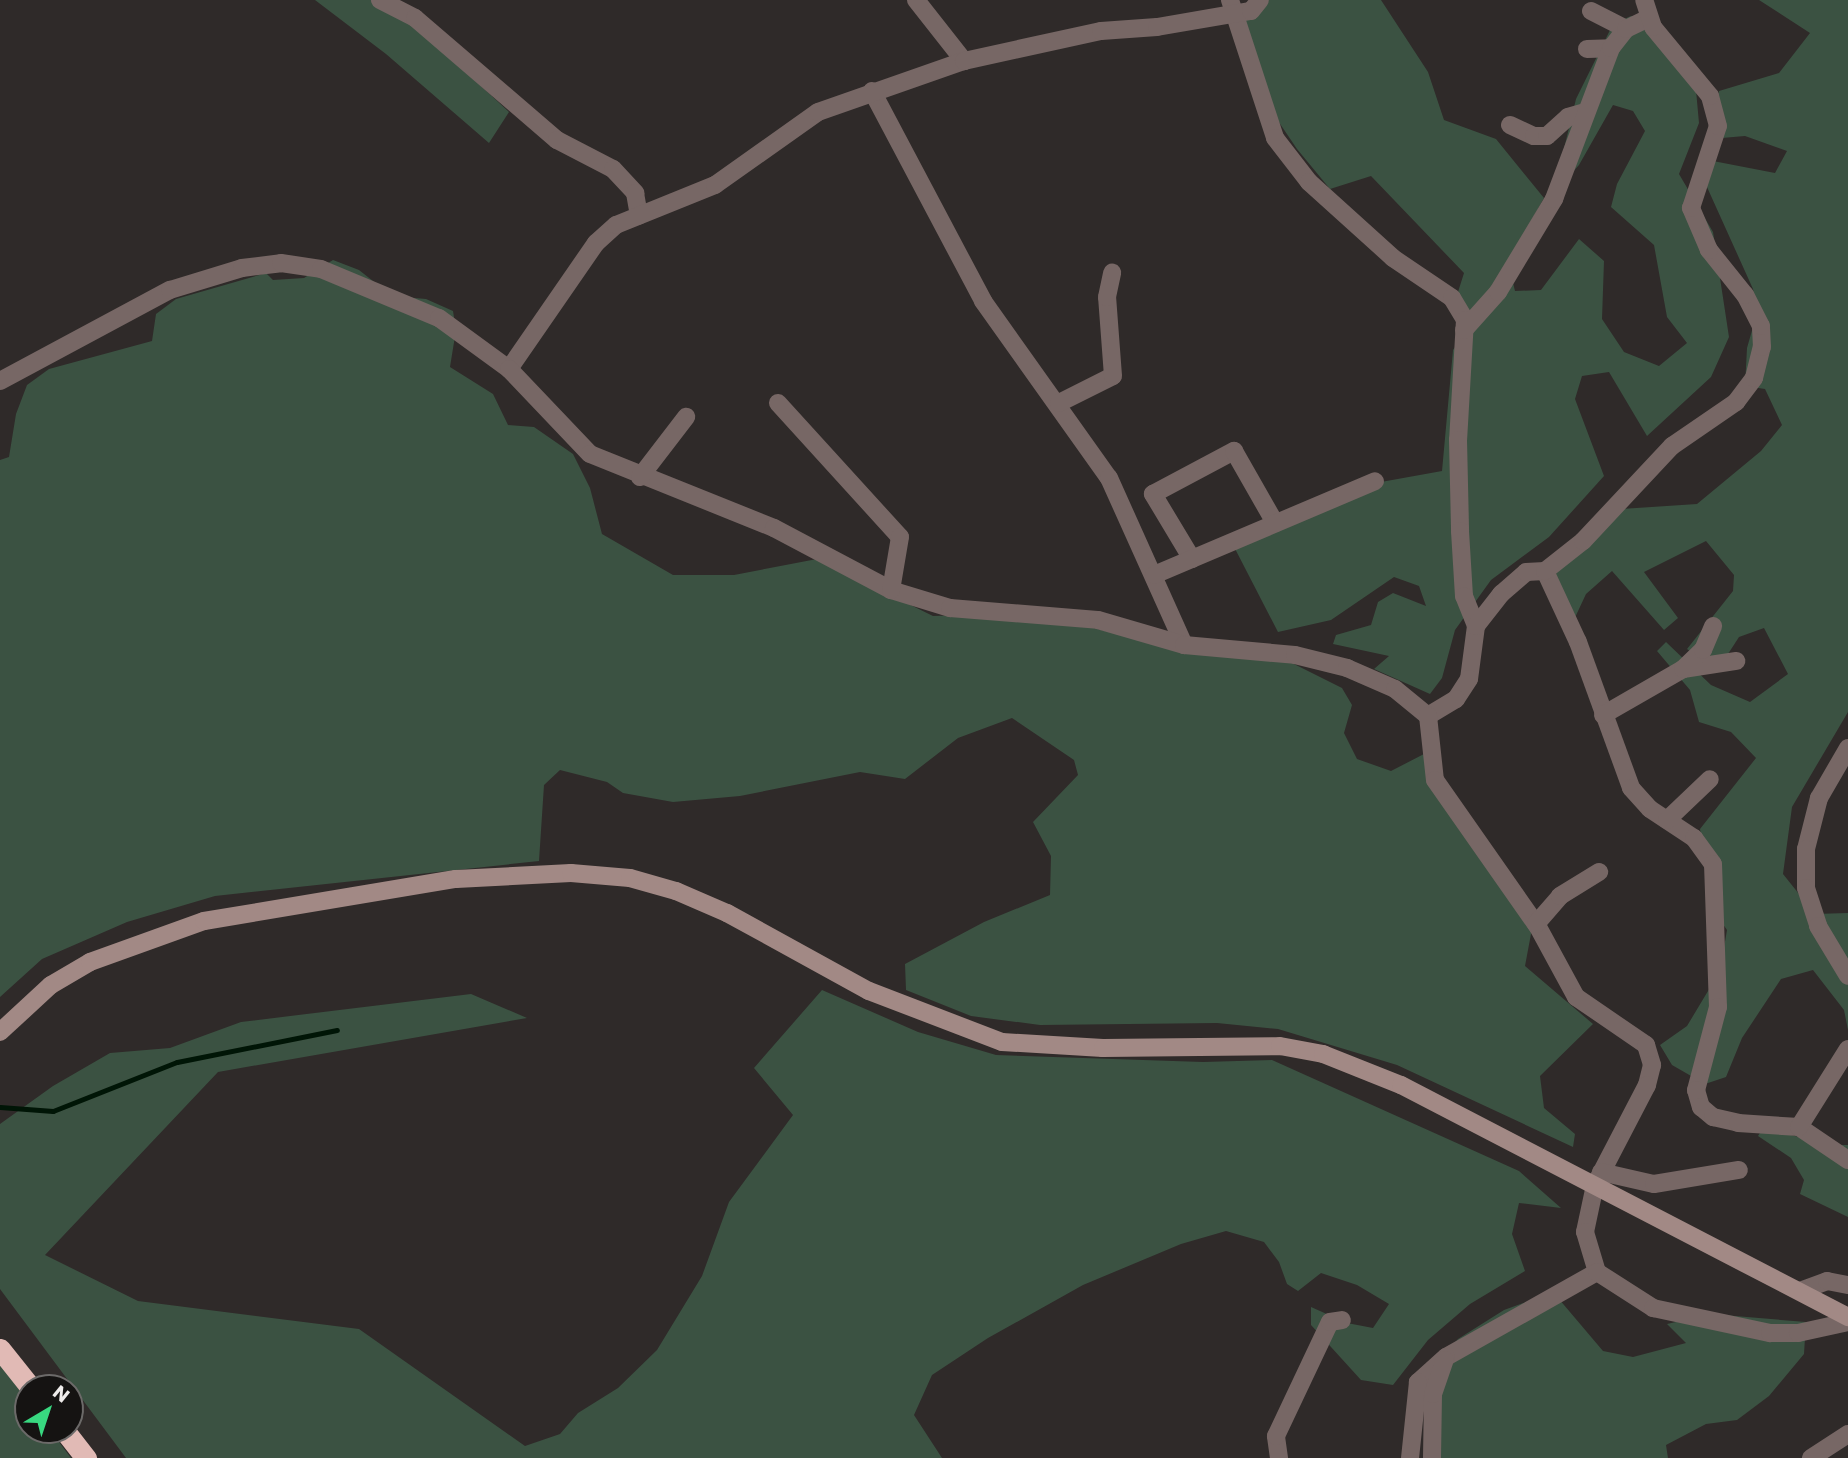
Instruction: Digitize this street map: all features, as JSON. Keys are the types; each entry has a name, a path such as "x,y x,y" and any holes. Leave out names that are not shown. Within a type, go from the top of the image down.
{"highway":[{"path":"0,1349 20,1374"},
{"path":"75,1444 86,1458"}],"street":[{"path":"380,0 415,18 557,140 613,169 635,193 639,216"},
{"path":"916,0 964,61"},
{"path":"509,369 596,243 616,225 715,185 818,112 964,61 1101,31 1233,7 1251,11 1260,0"},
{"path":"1476,626 1501,594 1527,572 1545,571 1583,541 1672,446 1736,402 1754,377 1762,347 1761,326 1745,295 1709,250 1691,208 1717,125 1710,96 1649,18 1644,0"},
{"path":"1233,7 1275,138 1309,182 1384,250 1452,298 1465,320 1458,440 1460,531 1464,596 1476,626 1469,679 1456,699 1429,716"},
{"path":"1591,11 1626,29"},
{"path":"1464,330 1497,292 1554,199 1611,48 1626,29 1649,18"},
{"path":"1587,49 1611,48"},
{"path":"872,91 983,301 1059,403 1109,478 1184,645"},
{"path":"1510,125 1534,136 1547,136 1568,117 1586,112"},
{"path":"0,381 170,290 242,268 281,264 321,269 439,318 509,369 590,454 639,477 774,528 891,590 950,608 1098,620 1184,645 1250,647 1347,668 1395,689 1429,716 1435,779 1536,924 1576,997 1646,1045 1652,1065 1647,1085 1598,1178 1585,1232 1597,1272 1653,1308 1770,1333 1798,1333 1848,1319"},
{"path":"1059,403 1113,376 1107,298 1112,273"},
{"path":"778,402 900,537 891,590"},
{"path":"639,477 686,417"},
{"path":"1192,559 1153,494 1234,451 1275,523"},
{"path":"1154,575 1375,481"},
{"path":"1545,571 1578,642 1631,788 1694,838 1713,864 1718,1007 1696,1090 1701,1107 1713,1117 1738,1123 1799,1127 1848,1160"},
{"path":"1603,715 1683,669 1703,650 1713,626"},
{"path":"1683,669 1736,661"},
{"path":"1848,748 1819,798 1806,849 1806,888 1818,926 1848,976"},
{"path":"1668,820 1710,779"},
{"path":"1536,924 1560,896 1599,872"},
{"path":"0,1032 51,985 90,962 204,921 456,879 571,873 630,878 727,913 869,991 1002,1042 1103,1048 1280,1046 1323,1054 1401,1085 1598,1178 1848,1319"},
{"path":"1799,1127 1848,1049"},
{"path":"1598,1178 1654,1184 1739,1170"},
{"path":"1410,1458 1418,1382 1446,1357 1597,1272"},
{"path":"1800,1291 1827,1281 1848,1285"},
{"path":"1279,1458 1276,1436 1330,1322 1342,1320"},
{"path":"1432,1458 1433,1394 1446,1357"},
{"path":"1811,1458 1848,1434"}],"green space":[{"path":"315,0 379,0 426,35 509,112 489,143 386,54"},
{"path":"1250,0 1381,0 1428,72 1444,120 1496,139 1544,198 1508,262 1515,291 1541,290 1579,239 1604,261 1602,319 1624,352 1659,366 1687,343 1667,317 1654,245 1611,207 1617,184 1645,131 1633,111 1613,105 1579,165 1553,194 1576,99 1613,24 1631,16 1657,22 1696,90 1699,123 1679,174 1713,232 1729,337 1711,377 1647,436 1609,372 1582,376 1575,399 1604,476 1549,537 1491,580 1455,630 1442,678 1430,694 1374,669 1389,656 1333,644 1336,635 1371,625 1378,602 1393,593 1426,606 1419,586 1394,577 1331,620 1278,632 1230,539 1381,482 1442,471 1453,350 1473,321 1458,292 1464,273 1371,176 1330,189 1297,149 1266,103 1243,11"},
{"path":"1759,0 1848,0 1848,712 1792,807 1783,874 1815,914 1848,913 1848,1030 1844,1010 1813,970 1781,979 1742,1038 1726,1077 1705,1084 1672,1065 1660,1045 1687,1026 1720,971 1727,930 1713,910 1700,829 1756,758 1731,732 1699,722 1690,690 1657,651 1666,642 1711,685 1750,702 1788,674 1764,628 1739,637 1717,671 1687,649 1733,591 1734,575 1706,541 1644,572 1678,618 1664,630 1612,571 1586,594 1572,624 1557,589 1553,558 1606,510 1697,504 1761,451 1782,425 1765,389 1745,386 1747,348 1757,313 1753,289 1702,176 1713,161 1775,173 1787,151 1745,136 1710,139 1719,91 1779,73 1810,33"},
{"path":"333,260 359,270 392,296 426,299 453,311 456,330 450,367 493,394 508,425 534,427 573,454 590,488 602,534 673,575 734,575 817,559 933,616 1036,613 1155,644 1276,655 1342,688 1352,705 1344,733 1357,759 1391,771 1424,754 1534,918 1525,966 1593,1024 1540,1076 1544,1108 1575,1134 1573,1147 1397,1065 1278,1029 1217,1023 1040,1025 971,1016 906,990 905,964 984,922 1050,895 1051,856 1033,822 1078,775 1074,760 1012,718 958,738 905,779 860,772 740,796 673,802 623,793 607,782 560,770 544,785 539,861 215,896 127,922 42,959 0,997 0,460 9,457 16,414 27,385 49,369 152,341 156,314 176,299 266,273 273,280 304,278"},
{"path":"822,990 918,1032 996,1055 1203,1062 1272,1060 1519,1171 1561,1208 1519,1203 1512,1234 1525,1271 1470,1304 1428,1340 1393,1385 1361,1380 1311,1325 1311,1307 1347,1323 1373,1328 1389,1304 1357,1285 1321,1273 1298,1291 1287,1284 1279,1262 1264,1242 1226,1231 1181,1244 1083,1285 988,1338 932,1375 914,1415 942,1458 126,1458 84,1402 84,1374 63,1374 0,1289 0,1124 53,1086 110,1053 170,1048 241,1022 471,994 527,1018 218,1072 45,1255 138,1301 359,1329 525,1446 560,1434 578,1413 618,1388 657,1350 702,1276 729,1202 793,1115 754,1068"},
{"path":"1763,1128 1831,1145 1848,1145 1848,1217 1800,1194 1804,1180 1791,1158 1758,1136"},
{"path":"1553,1292 1603,1351 1633,1357 1686,1343 1667,1324 1711,1314 1806,1322 1804,1354 1769,1396 1737,1420 1706,1424 1666,1445 1668,1458 1436,1458 1435,1364 1458,1339 1504,1310"},
{"path":"0,1363 14,1382 14,1444 60,1444 71,1458 0,1458"}],"waterway":[{"path":"0,1107 53,1111 177,1062 337,1030"}]}
